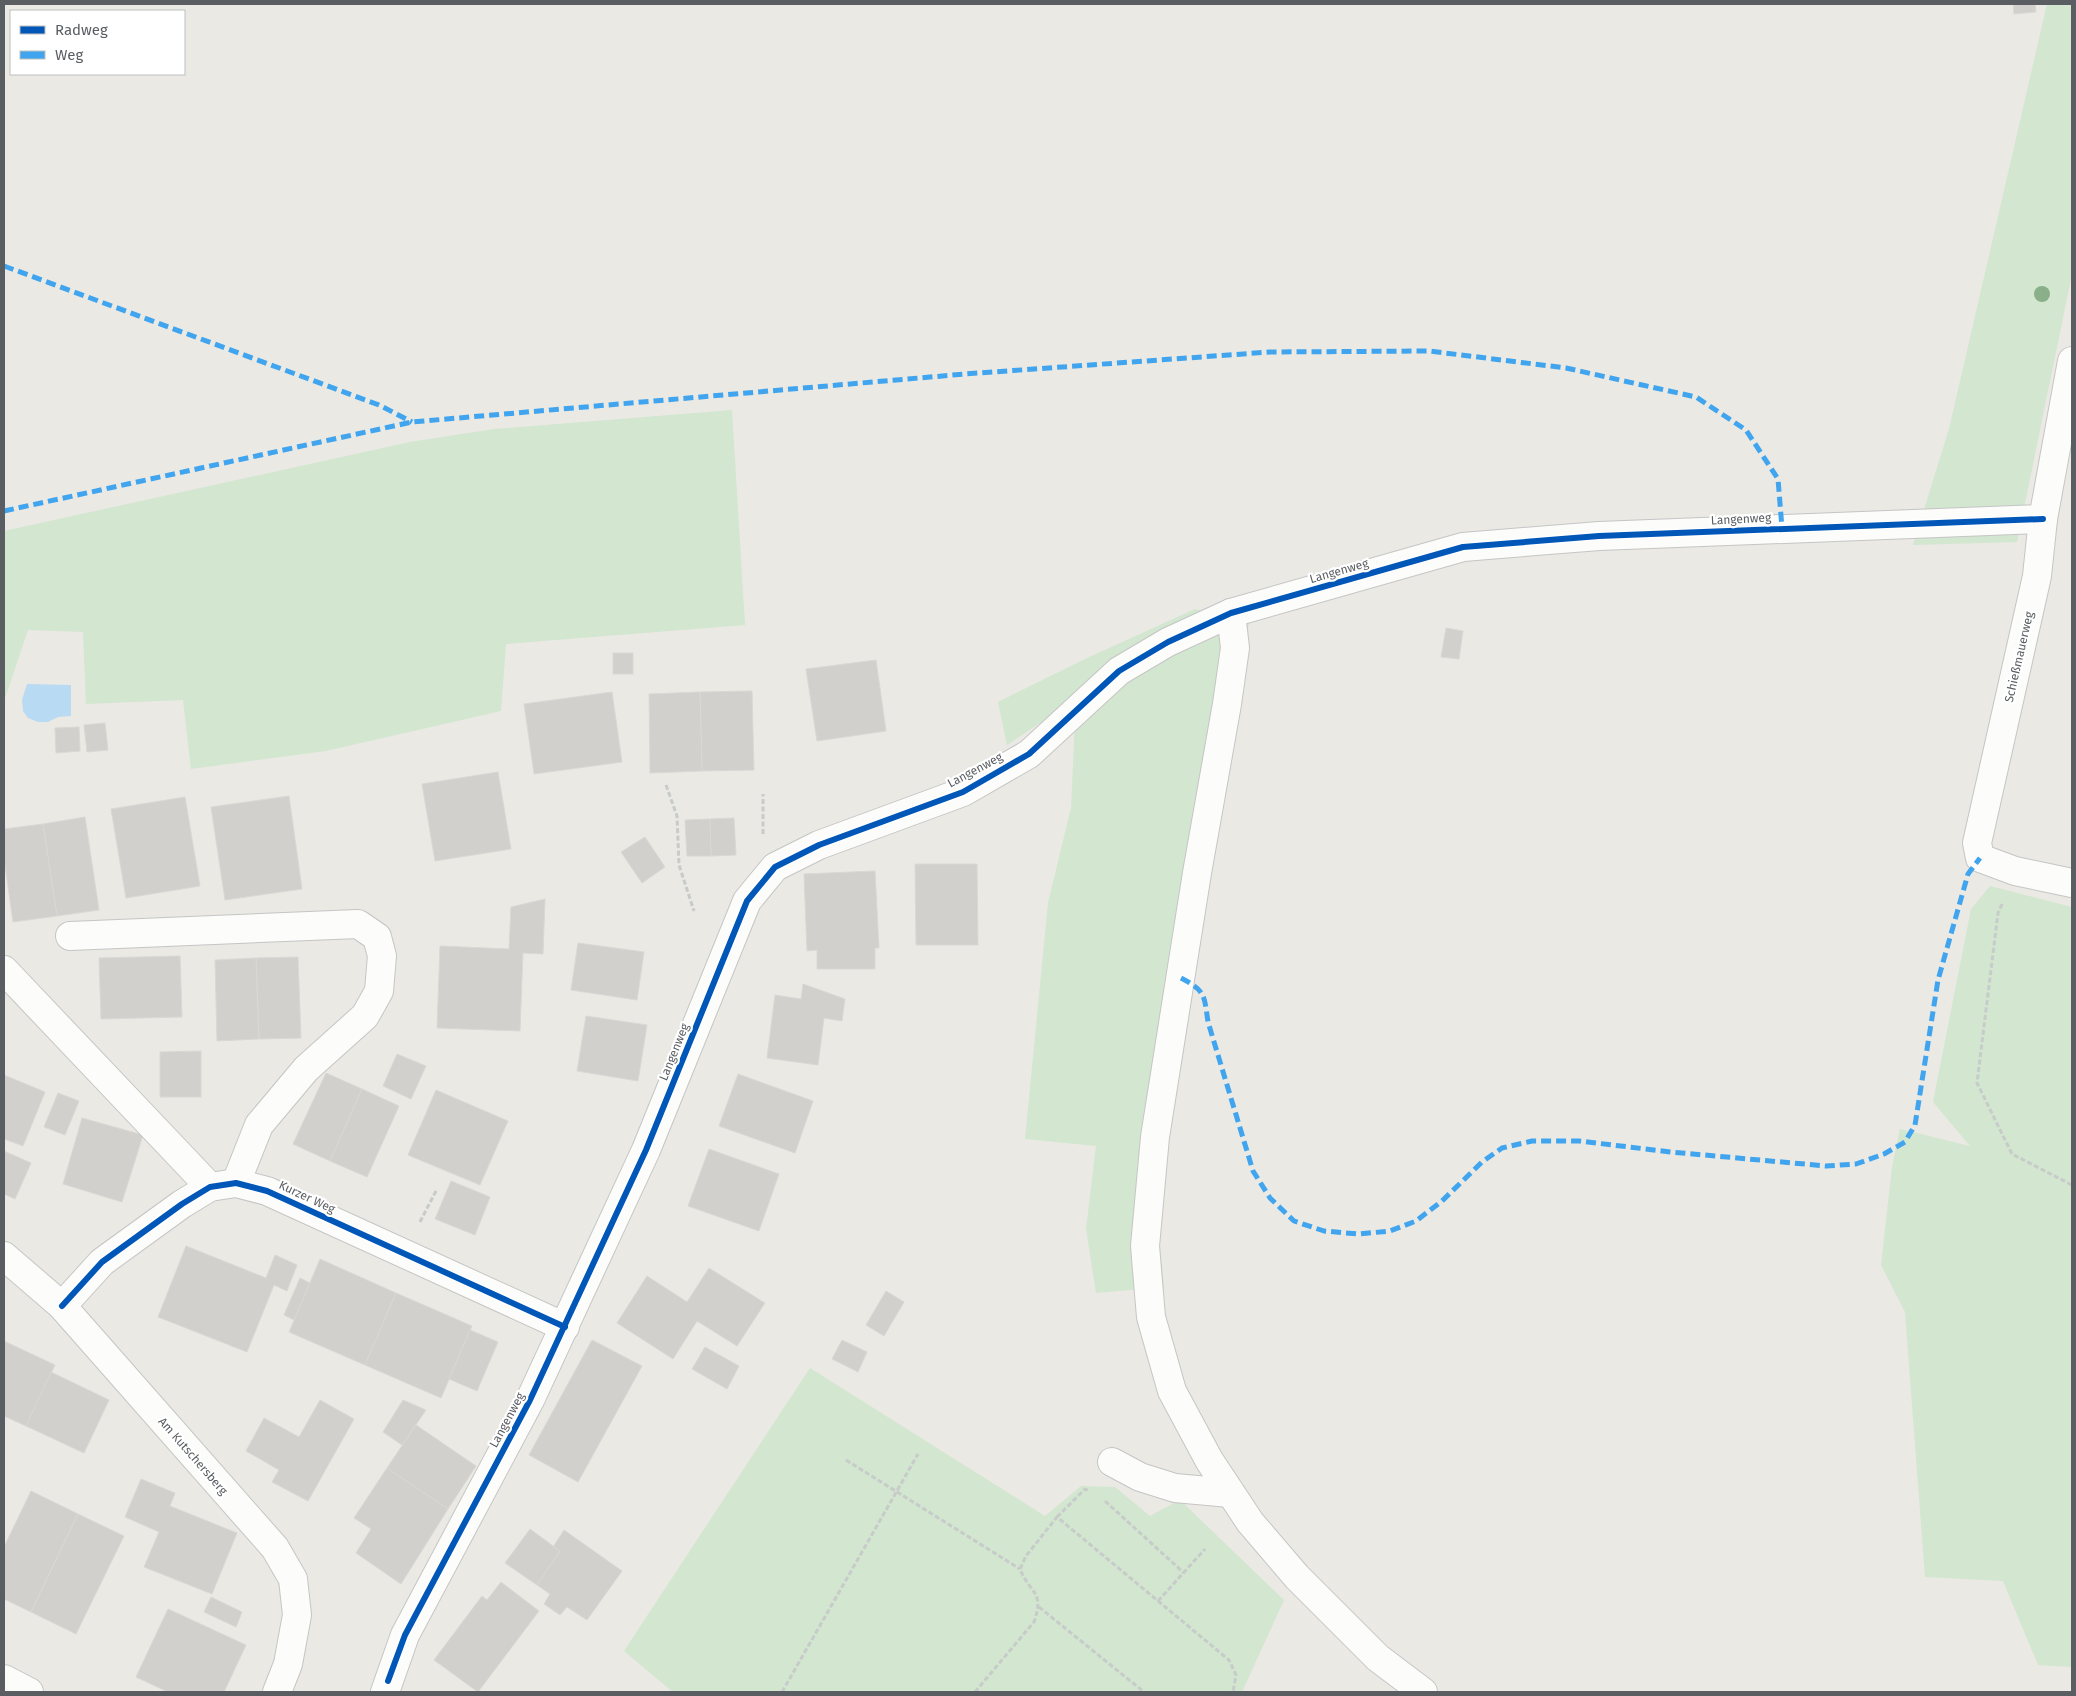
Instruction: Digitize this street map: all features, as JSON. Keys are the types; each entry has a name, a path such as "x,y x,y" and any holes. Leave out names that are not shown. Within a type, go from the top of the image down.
{"street":[{"name":"Schießmauerweg","path":"2072,361 2043,519 2037,576 1977,843 1980,858 2015,871 2072,883"},
{"name":"Langenweg","path":"386,1686 405,1635 530,1400 565,1328 646,1150 747,900 776,867 819,845 963,792 1029,754 1119,671 1168,642 1231,613 1463,547 1599,536 2043,519"},
{"path":"1231,613 1235,648 1155,1137 1145,1246 1151,1317 1172,1391 1209,1460 1250,1522 1297,1577 1378,1658 1423,1692"},
{"path":"62,1306 102,1262 182,1204 223,1185 259,1124 306,1069 365,1016 379,991 382,956 377,937 358,924 70,936"},
{"path":"4,970 223,1185"},
{"name":"Kurzer Weg","path":"223,1185 268,1191 565,1328"},
{"name":"Am Kutschersberg","path":"4,1256 62,1306 275,1548 293,1579 297,1616 288,1664 277,1692"},
{"path":"1112,1462 1140,1477 1175,1488 1230,1493"},
{"path":"4,1679 30,1692"}],"path":[{"path":"666,785 677,816 679,865 694,912"},
{"path":"2015,871 1998,914 1977,1083 2012,1154 2072,1185"},
{"path":"782,1692 918,1454"},
{"path":"846,1460 1020,1569 1038,1597 1039,1607 1034,1622 975,1692"},
{"path":"1020,1569 1026,1556 1057,1517 1085,1490 1094,1494"},
{"path":"1102,1498 1184,1572"},
{"path":"1057,1517 1229,1660 1236,1675 1233,1692"},
{"path":"1158,1601 1205,1549"},
{"path":"1039,1607 1144,1692"}],"green space":[{"path":"2047,4 2072,4 2072,274 2017,542 1913,545 1949,429"},
{"path":"732,410 745,625 506,644 501,711 326,751 191,769 183,700 86,704 83,632 28,630 4,701 4,531 410,442 494,429"},
{"path":"1195,609 1249,623 1156,1203 1164,1287 1096,1293 1086,1229 1096,1146 1025,1139 1048,903 1071,808 1076,699 1007,745 998,702 1085,659"},
{"path":"1990,886 2072,907 2072,1667 2038,1665 2003,1581 1925,1577 1905,1312 1881,1265 1892,1167 1900,1129 1970,1146 1933,1102 1971,909"},
{"path":"810,1368 1045,1516 1081,1486 1115,1487 1150,1516 1180,1500 1284,1600 1242,1692 673,1692 624,1651"}],"water":[{"path":"27,684 71,685 71,716 58,717 48,722 38,722 28,718 23,711 22,700"}],"building":[{"path":"2013,4 2035,4 2036,12 2014,14"},
{"path":"1446,628 1463,631 1459,659 1441,657"},
{"path":"613,653 633,653 633,674 613,674"},
{"path":"876,660 886,731 817,741 806,669"},
{"path":"752,691 754,770 702,771 700,692"},
{"path":"612,692 622,762 534,774 524,704"},
{"path":"700,692 702,771 650,773 649,694"},
{"path":"105,723 108,750 87,752 84,725"},
{"path":"79,727 80,751 56,753 55,728"},
{"path":"498,772 511,849 435,861 422,784"},
{"path":"289,796 302,889 225,900 211,807"},
{"path":"185,797 200,886 126,898 111,809"},
{"path":"85,817 99,910 57,916 43,824"},
{"path":"734,818 736,855 711,856 710,819"},
{"path":"710,819 711,856 687,856 685,820"},
{"path":"43,824 57,916 13,922 4,858 4,829"},
{"path":"645,837 665,867 642,883 621,852"},
{"path":"915,864 977,864 978,945 916,945"},
{"path":"875,871 879,948 875,948 875,969 817,969 817,950 807,951 804,874"},
{"path":"545,899 543,954 523,953 520,1031 437,1028 440,946 509,949 511,907"},
{"path":"578,943 644,952 637,1000 571,990"},
{"path":"180,956 182,1017 101,1019 99,958"},
{"path":"298,957 301,1038 259,1039 256,958"},
{"path":"256,958 259,1039 217,1041 215,960"},
{"path":"803,984 845,999 842,1021 824,1018 818,1065 767,1058 775,995 801,999"},
{"path":"586,1016 647,1025 638,1081 577,1071"},
{"path":"201,1051 201,1097 160,1097 160,1052"},
{"path":"397,1054 426,1066 411,1099 383,1086"},
{"path":"326,1073 362,1089 330,1161 293,1144"},
{"path":"738,1074 813,1101 795,1153 719,1126"},
{"path":"4,1075 45,1092 23,1146 4,1139"},
{"path":"362,1089 399,1106 367,1177 330,1161"},
{"path":"436,1090 508,1121 480,1185 408,1155"},
{"path":"58,1093 79,1101 65,1135 44,1127"},
{"path":"82,1118 143,1135 122,1202 63,1184"},
{"path":"709,1149 779,1174 759,1231 688,1206"},
{"path":"4,1151 31,1163 15,1199 4,1194"},
{"path":"451,1181 490,1197 475,1235 435,1219"},
{"path":"186,1246 266,1278 275,1255 297,1265 287,1291 274,1285 247,1352 158,1317"},
{"path":"320,1259 396,1293 365,1365 289,1332"},
{"path":"709,1268 765,1303 737,1346 697,1321 673,1359 617,1323 647,1276 687,1302"},
{"path":"300,1278 310,1283 294,1320 284,1315"},
{"path":"886,1291 904,1302 884,1336 866,1325"},
{"path":"396,1293 472,1326 441,1398 365,1365"},
{"path":"470,1330 498,1342 477,1391 449,1379"},
{"path":"592,1340 642,1366 578,1482 529,1455"},
{"path":"842,1340 867,1352 858,1372 832,1359"},
{"path":"4,1341 55,1365 26,1426 4,1416"},
{"path":"705,1347 739,1366 727,1389 692,1369"},
{"path":"51,1372 109,1400 84,1453 26,1426"},
{"path":"320,1400 354,1419 308,1501 272,1482 279,1470 246,1451 264,1418 299,1437"},
{"path":"403,1400 426,1410 402,1445 383,1432"},
{"path":"416,1425 476,1466 448,1509 387,1468"},
{"path":"387,1468 448,1509 401,1584 356,1553 371,1529 354,1518"},
{"path":"141,1479 175,1493 170,1506 237,1533 212,1594 144,1567 159,1532 125,1517"},
{"path":"31,1491 78,1514 31,1612 4,1599 4,1547"},
{"path":"78,1514 124,1536 76,1634 31,1612"},
{"path":"530,1529 560,1551 537,1585 505,1563"},
{"path":"564,1530 622,1571 587,1620 567,1607 560,1615 544,1604 550,1594 537,1585 560,1551 553,1547"},
{"path":"501,1582 539,1611 478,1692 434,1660 482,1596 487,1600"},
{"path":"211,1597 242,1612 236,1627 204,1612"},
{"path":"168,1609 246,1645 224,1692 168,1692 136,1677"}],"marked path":[{"path":"4,266 379,405 412,422"},
{"path":"4,511 412,422 965,374 1270,352 1429,351 1566,368 1696,397 1746,430 1778,479 1782,528"},
{"path":"1181,978 1195,987 1204,1000 1208,1022 1253,1171 1270,1198 1294,1221 1324,1231 1359,1234 1390,1231 1416,1221 1442,1201 1482,1162 1502,1148 1532,1141 1579,1141 1671,1152 1826,1166 1856,1164 1884,1154 1905,1142 1915,1125 1938,980 1968,874 1980,858"}],"cycle path":[{"path":"388,1681 405,1635 530,1400 646,1150 747,901 775,867 819,845 963,792 1029,754 1119,671 1168,642 1231,613 1463,547 1599,536 2043,519"},
{"path":"62,1306 102,1262 182,1204 210,1187 236,1183 267,1191 565,1327"}]}
